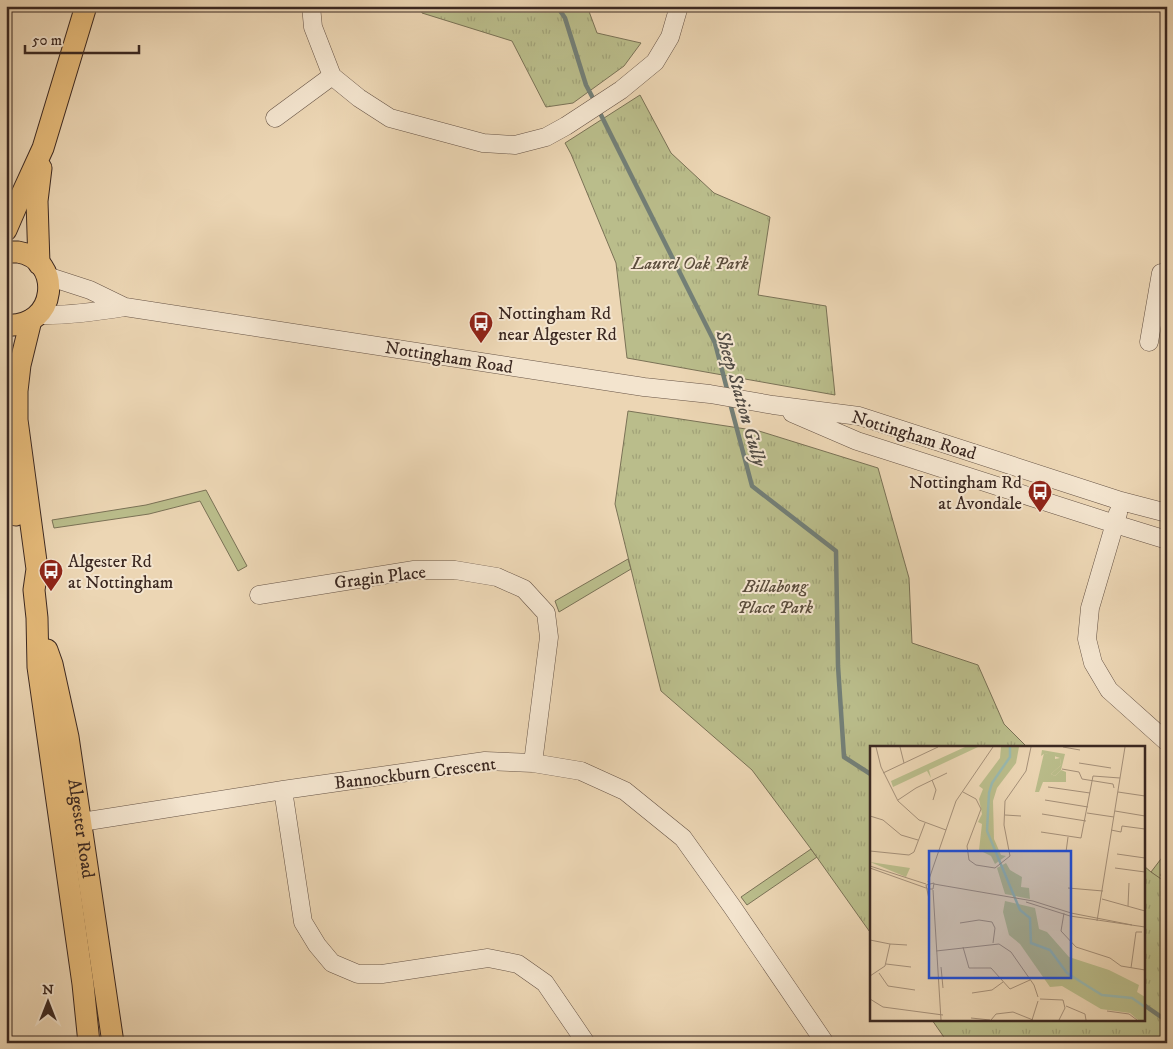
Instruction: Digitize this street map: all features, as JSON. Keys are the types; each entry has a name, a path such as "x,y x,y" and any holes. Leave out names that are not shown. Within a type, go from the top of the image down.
{"main road":[{"path":"6,230 43,148 86,6"},
{"path":"43,148 36,202 43,270"},
{"path":"6,252 19,252 30,256 43,270"},
{"name":"Algester Road","path":"34,590 37,569 20,446 17,391 20,365 34,318 44,307 48,297 49,286 43,270"},
{"path":"6,325 20,324 34,318"},
{"name":"Algester Road","path":"6,462 26,571 34,590 38,618 38,667 83,984 89,1043"},
{"name":"Algester Road","path":"38,618 52,664 68,737 113,1043"}],"street":[{"path":"311,6 313,27 332,76 359,98 390,118 483,143 515,145 546,137 621,90 654,62 670,37 679,6"},
{"path":"275,118 332,76"},
{"name":"Nottingham Road","path":"43,270 125,307 644,387 710,394 773,405 859,416 1121,501 1167,513"},
{"path":"1149,342 1161,306 1161,273"},
{"name":"Nottingham Road","path":"34,318 82,314 125,307"},
{"name":"Nottingham Road","path":"773,405 857,441 1167,540"},
{"path":"1121,501 1090,608 1088,639 1093,663 1110,690 1167,742"},
{"name":"Gragin Place","path":"259,595 414,570 455,570 497,577 524,589 546,613 549,637 533,764"},
{"name":"Bannockburn Crescent","path":"60,825 283,790 485,762 533,764 581,771 625,792 683,838 825,1043"},
{"path":"283,790 303,922 317,945 332,963 358,974 382,974 488,958 518,964 545,983 586,1043"}],"green space":[{"path":"420,6 587,6 597,33 641,43 624,66 573,103 546,107 512,41 422,13"},
{"name":"Laurel Oak Park","path":"640,95 671,153 714,193 770,217 758,295 826,306 835,395 627,358 616,263 565,143"},
{"name":"Billabong Place Park","path":"628,411 759,431 878,468 909,578 912,643 978,665 1004,724 1026,746 870,746 870,932 752,770 661,691 615,504"},
{"path":"206,490 247,566 238,571 200,501 149,514 54,528 52,520 146,505"},
{"path":"628,559 631,569 559,612 555,601"},
{"path":"811,849 817,857 747,905 741,897"},
{"path":"1167,851 1167,867 1160,875 1162,877 1161,880 1151,872"},
{"path":"1146,868 1167,883 1167,1043 948,1043 933,1022 1146,1022"}],"waterway":[{"name":"Sheep Station Gully","path":"557,6 565,18 586,85 595,102"},
{"name":"Sheep Station Gully","path":"598,109 715,343 728,393"},
{"name":"Sheep Station Gully","path":"730,403 752,486 836,551 838,666 844,757 870,774"},
{"name":"Sheep Station Gully","path":"1146,1006 1167,1021"}],"place":[{"name":"Nottingham Rd near Algester Rd","path":"481,344"},
{"name":"Nottingham Rd at Avondale","path":"1040,513"},
{"name":"Algester Rd at Nottingham","path":"51,592"}]}
